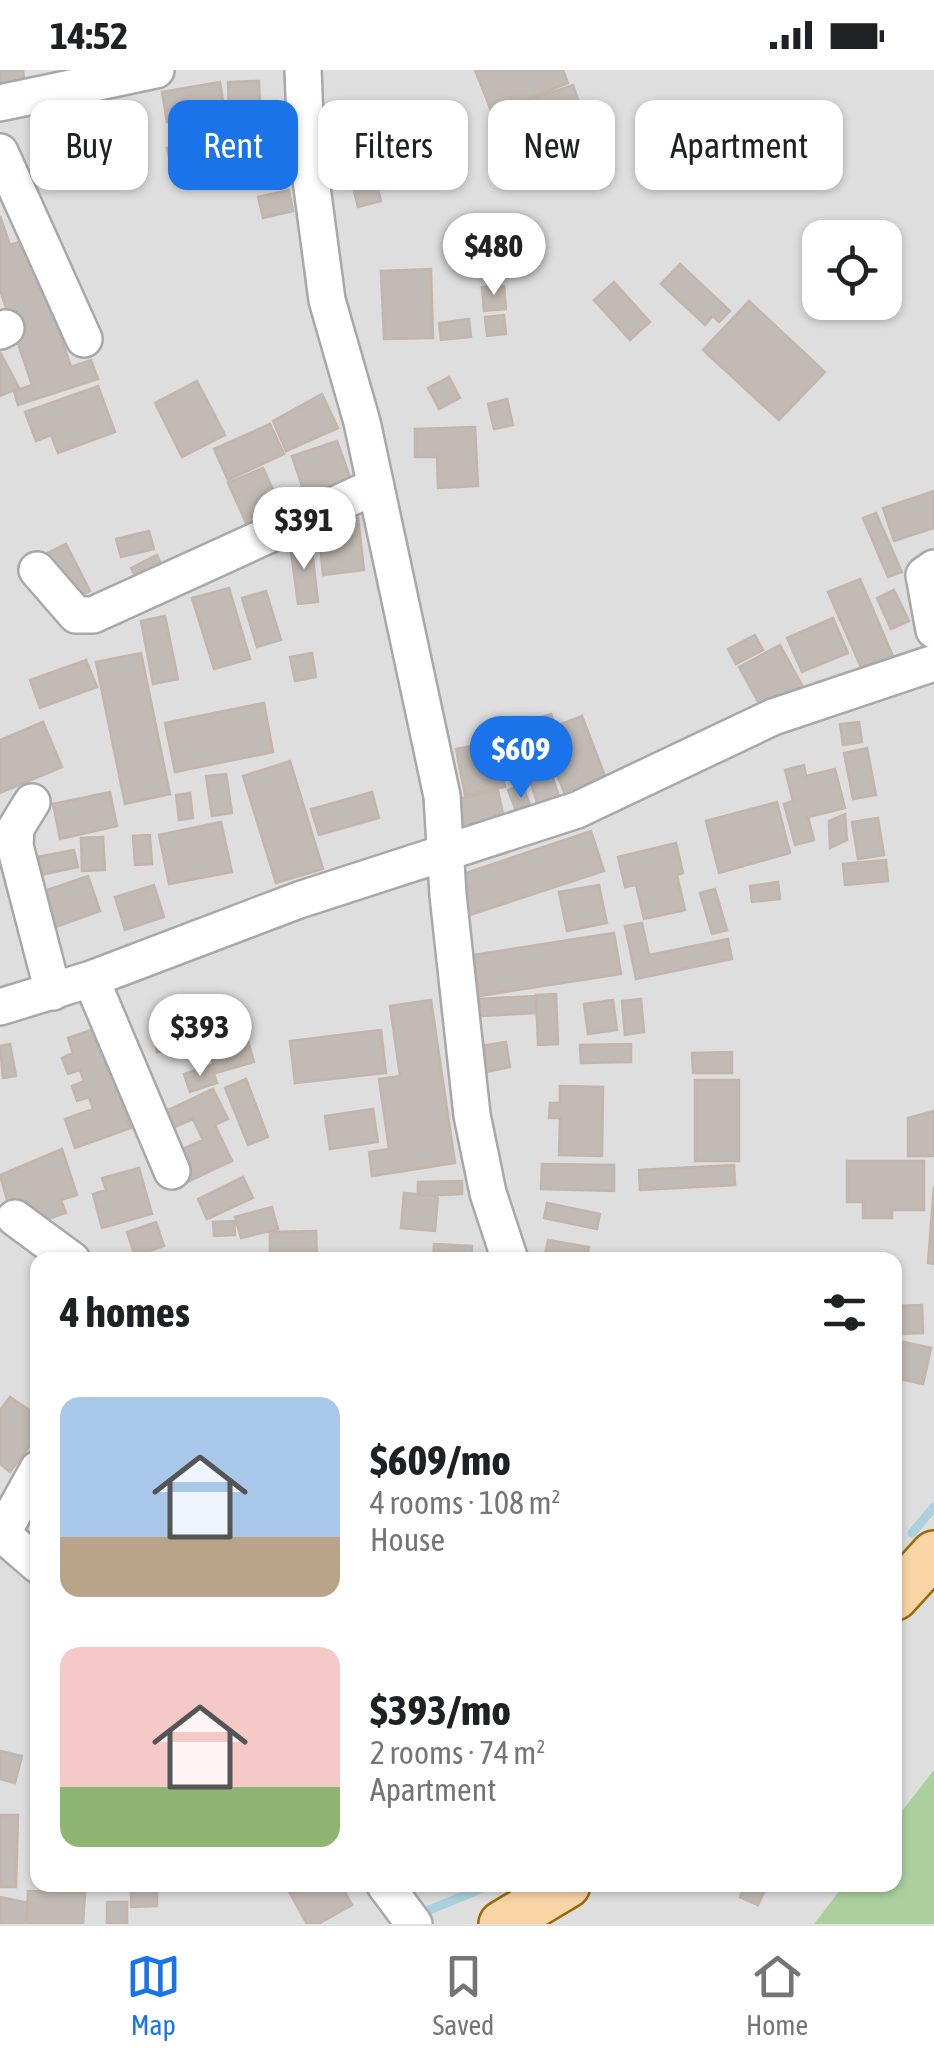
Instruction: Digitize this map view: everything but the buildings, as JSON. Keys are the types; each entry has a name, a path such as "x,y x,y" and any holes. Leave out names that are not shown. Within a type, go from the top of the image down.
{"main road":[{"path":"902,1589 934,1554"},
{"path":"502,1924 555,1892"}],"street":[{"path":"0,103 156,70"},
{"path":"303,70 306,142 327,300 376,486 442,796 472,1115 488,1194 507,1252"},
{"path":"0,152 84,339"},
{"path":"37,570 76,615 93,615 376,486"},
{"path":"934,568 924,574 922,584 934,630"},
{"path":"0,1007 92,979 179,943 445,851 577,810 774,716 934,663"},
{"path":"32,802 16,828 14,846 53,992"},
{"path":"92,979 172,1171"},
{"path":"15,1218 61,1252"},
{"path":"30,1483 1,1533 30,1558"},
{"path":"390,1892 414,1924"}],"shaded area":[{"path":"0,70 934,70 934,1924 0,1924"}],"green space":[{"path":"934,1770 934,1924 814,1924 839,1892 902,1892 902,1811"}],"waterway":[{"path":"912,1533 934,1507"},
{"path":"422,1913 473,1892"}]}
